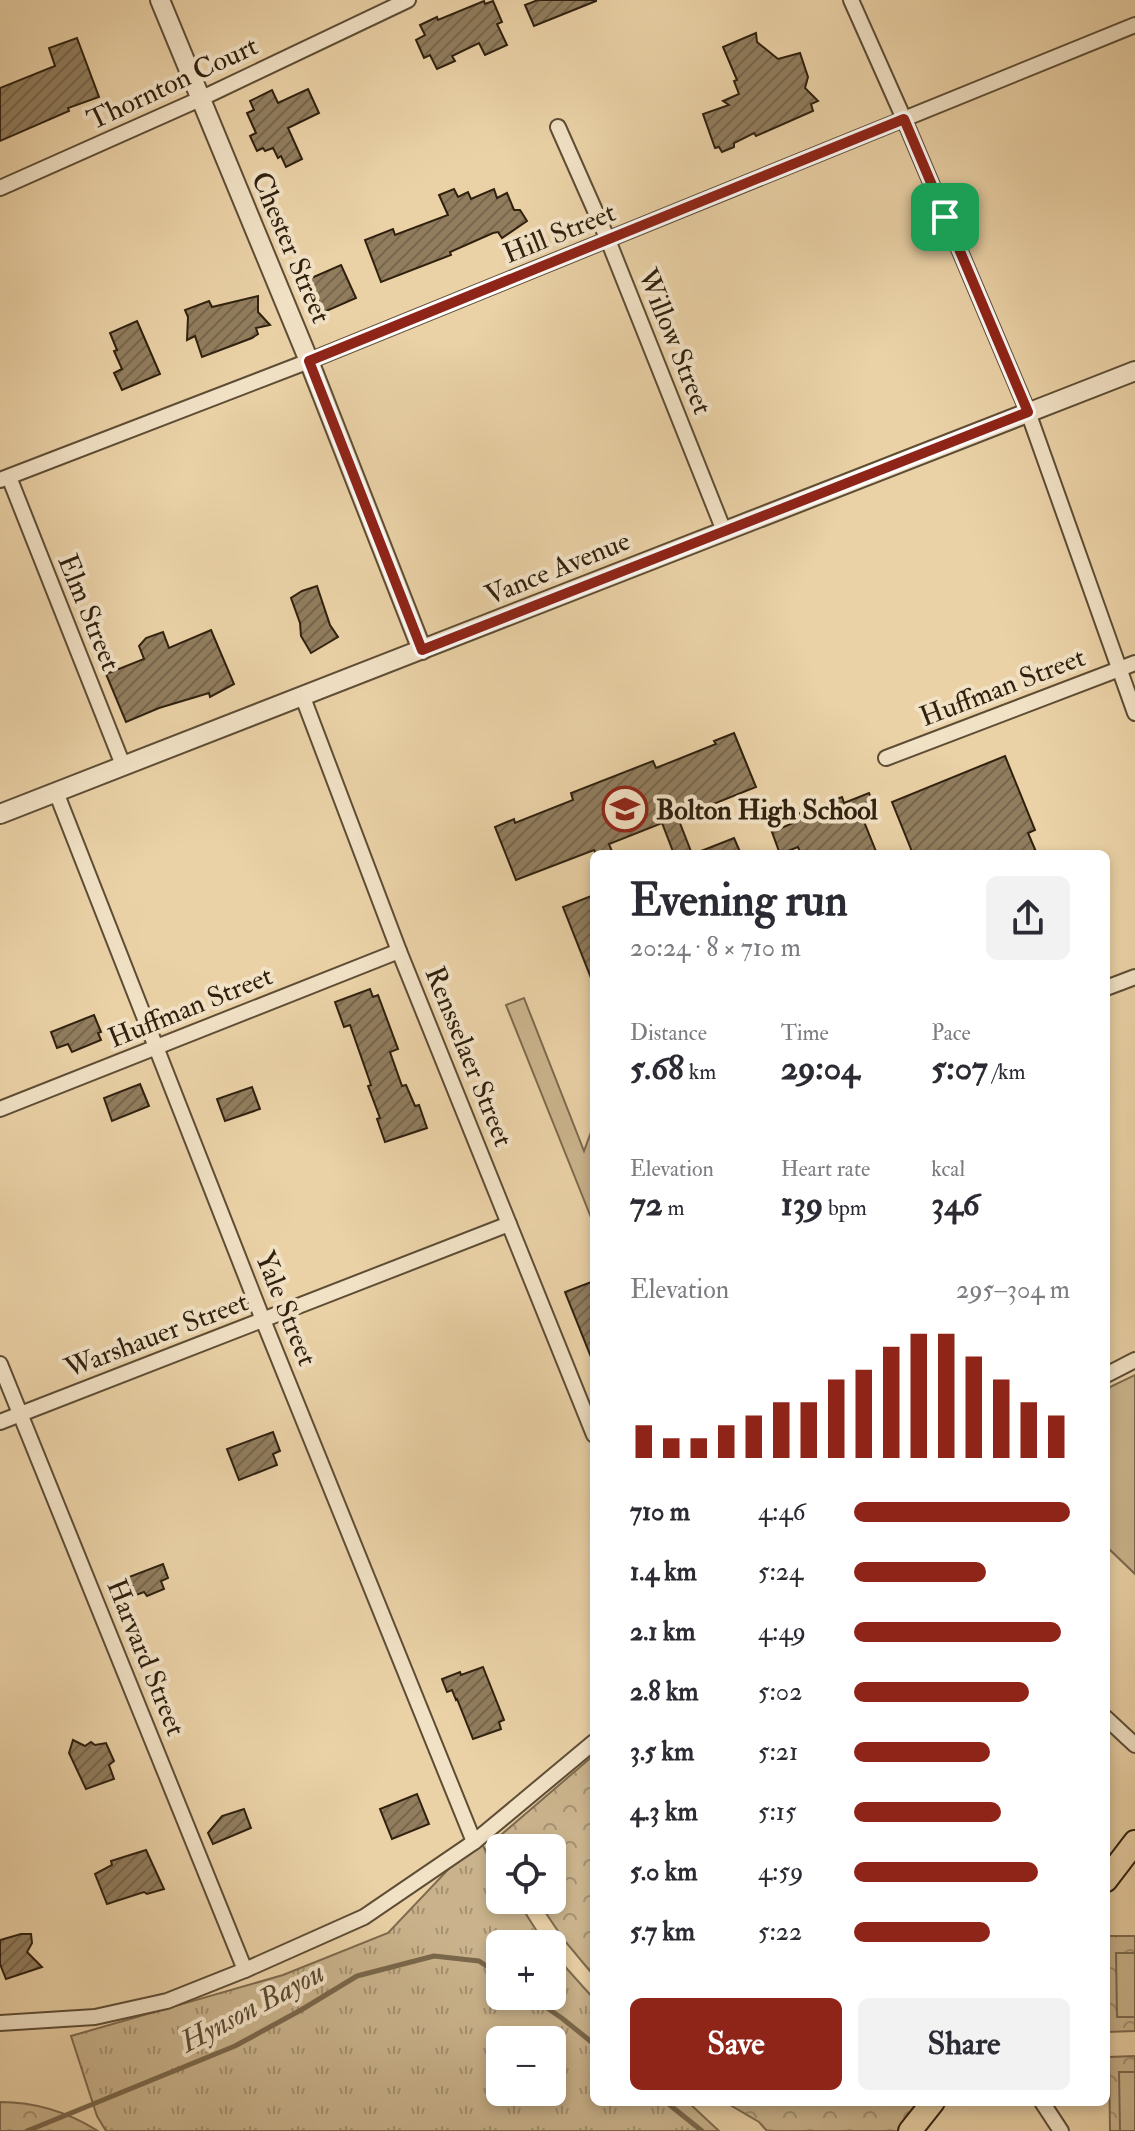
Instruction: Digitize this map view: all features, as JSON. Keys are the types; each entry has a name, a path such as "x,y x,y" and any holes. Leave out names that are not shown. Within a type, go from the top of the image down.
{"main road":[{"path":"1110,1875 1135,1842"},
{"path":"910,2131 930,2106"}],"street":[{"name":"Chester Street","path":"160,0 309,361 422,650"},
{"name":"Thornton Court","path":"0,188 200,99 408,0"},
{"path":"851,0 1028,412 1135,713"},
{"name":"Hill Street","path":"4,479 309,361 1135,25"},
{"name":"Willow Street","path":"558,127 608,240 724,531"},
{"name":"Vance Avenue","path":"0,814 1135,371"},
{"name":"Elm Street","path":"4,479 123,765"},
{"name":"Huffman Street","path":"886,758 1135,663"},
{"name":"Rensselaer Street","path":"302,695 399,951 590,1425"},
{"name":"Yale Street","path":"56,792 263,1320 474,1842"},
{"name":"Huffman Street","path":"0,1109 399,951"},
{"path":"1110,986 1135,977"},
{"name":"Warshauer Street","path":"0,1422 509,1224"},
{"path":"1110,1373 1135,1360"},
{"name":"Harvard Street","path":"0,1364 245,1970"},
{"path":"1110,1722 1135,1745"},
{"path":"0,2023 95,2017 167,2001 364,1917 474,1842 590,1745"},
{"path":"1045,2106 1061,2131"}],"green space":[{"path":"524,998 584,1151 590,1135 590,1215 506,1005"},
{"path":"1135,1375 1135,1574 1110,1550 1110,1387"},
{"path":"590,1758 590,1971 566,1942 566,1930 557,1930 546,1914 566,1914 566,1834 502,1834"},
{"path":"478,1838 486,1851 486,1914 526,1914 536,1930 486,1930 486,2010 566,2010 566,1968 590,1995 590,2106 692,2106 719,2131 106,2131 97,2116 71,2036 283,1975 388,1933"},
{"path":"1110,1936 1135,1936 1135,2031 1110,2032"},
{"path":"1116,1953 1135,1953 1135,2017 1117,2017"},
{"path":"1135,2056 1135,2131 1110,2131 1110,2057"},
{"path":"1119,2072 1135,2072 1135,2131 1120,2131"},
{"path":"0,2102 51,2109 98,2131 0,2131"},
{"path":"732,2106 930,2106 910,2131 767,2131 759,2122"}],"building":[{"path":"538,0 596,1 534,26 525,5"},
{"path":"484,1 485,4 493,1 502,22 497,24 507,45 485,55 479,43 452,56 455,61 437,69 430,55 424,58 416,40 425,35 420,25"},
{"path":"756,33 757,42 778,59 800,53 808,77 805,88 818,101 811,104 813,111 756,136 754,133 722,152 719,147 715,148 703,114 729,105 723,101 739,94 734,81 737,80 723,47"},
{"path":"77,38 99,97 68,108 69,111 0,141 0,88 55,66 49,48"},
{"path":"308,89 319,113 288,128 302,159 286,167 273,148 257,151 250,136 256,133 247,113 254,110 250,101 272,90 278,103"},
{"path":"454,189 458,197 468,192 471,199 494,189 497,198 507,193 514,210 520,210 527,221 502,238 498,232 493,233 450,252 451,255 381,282 365,240 393,229 395,235 448,215 439,195"},
{"path":"341,265 356,298 324,312 309,279"},
{"path":"258,296 258,312 270,325 256,328 258,334 252,338 202,357 195,336 187,340 188,317 185,310 209,301 212,307"},
{"path":"137,321 160,374 122,390 114,373 122,369 110,333"},
{"path":"317,586 330,625 338,637 311,653 301,636 291,598"},
{"path":"211,630 234,684 210,697 209,693 126,722 106,674 144,659 139,646 146,638 163,632 169,648"},
{"name":"Bolton High School","path":"734,733 756,787 678,818 690,850 672,850 662,823 609,844 611,850 590,850 516,880 495,827 514,819 515,823 573,800 571,793 653,761 656,768 716,744 714,741"},
{"path":"1005,756 1035,830 1028,833 1035,850 911,850 892,802"},
{"path":"869,793 877,813 863,819 875,850 799,850 798,847 779,850 772,832 793,823 790,817 842,797 844,803"},
{"path":"734,838 739,850 704,850"},
{"path":"590,897 590,975 563,907"},
{"path":"370,989 373,997 378,995 398,1049 390,1052 402,1086 406,1085 415,1106 419,1105 427,1128 385,1142 368,1086 371,1085 350,1025 344,1027 335,1002"},
{"path":"94,1015 101,1040 72,1052 68,1044 57,1048 51,1032"},
{"path":"140,1084 149,1106 112,1121 104,1098"},
{"path":"252,1087 260,1109 225,1121 217,1099"},
{"path":"590,1283 590,1354 565,1292"},
{"path":"273,1432 280,1451 273,1454 277,1465 239,1480 227,1449"},
{"path":"163,1564 168,1578 161,1581 164,1589 147,1596 144,1592 136,1595 129,1577"},
{"path":"483,1667 504,1720 499,1722 501,1729 473,1739 457,1699 452,1690 447,1692 442,1679"},
{"path":"73,1740 85,1746 91,1742 95,1745 106,1743 114,1761 109,1765 114,1779 86,1789 69,1753"},
{"path":"417,1794 429,1824 392,1839 380,1809"},
{"path":"244,1809 251,1828 213,1844 208,1833 222,1816"},
{"path":"146,1850 164,1889 107,1904 95,1874 112,1865 111,1861"},
{"path":"31,1934 32,1943 27,1952 42,1967 6,1979 0,1964 0,1940"}],"waterway":[{"name":"Hynson Bayou","path":"27,2131 235,2046 357,1976 434,1956 479,1961 486,1966"},
{"name":"Hynson Bayou","path":"550,2010 590,2041"},
{"name":"Hynson Bayou","path":"671,2106 702,2131"}],"place":[{"name":"Bolton High School","path":"625,809"}],"route":[{"path":"904,119 945,217 1028,412 422,650 309,361 904,119"}]}
